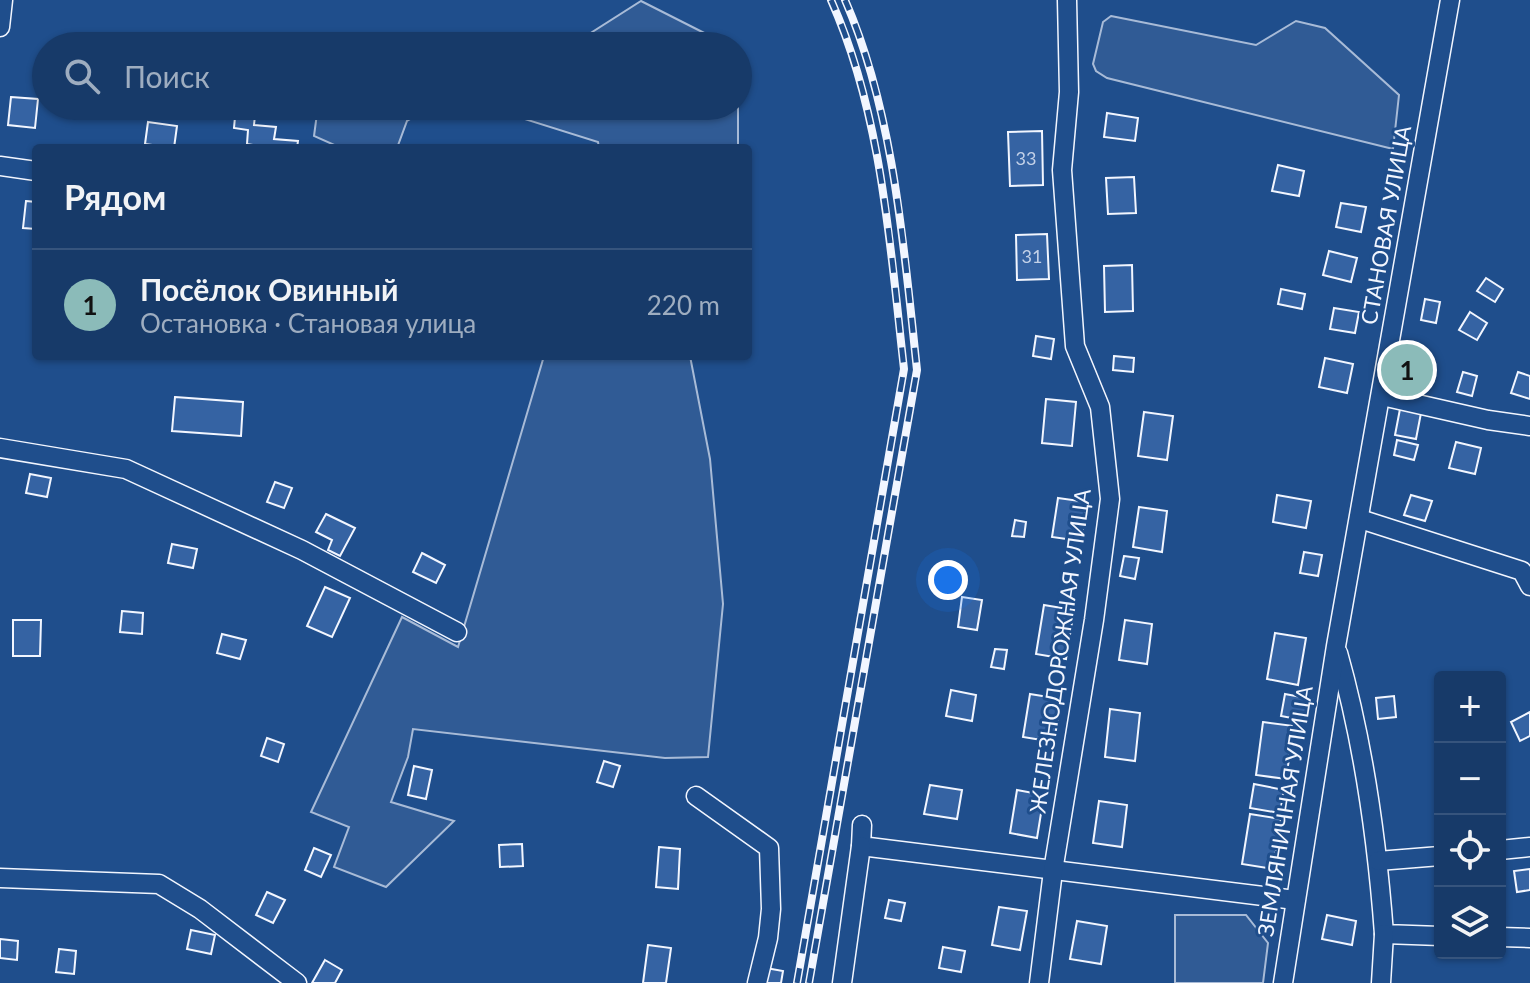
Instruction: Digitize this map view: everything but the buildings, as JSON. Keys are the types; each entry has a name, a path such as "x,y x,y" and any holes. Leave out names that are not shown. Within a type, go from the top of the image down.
{"street":[{"path":"0,27 3,0"},
{"name":"ЖЕЛЕЗНОДОРОЖНАЯ УЛИЦА","path":"1039,983 1053,871 1094,620 1110,499 1100,407 1075,346 1062,170 1069,92 1067,0"},
{"name":"СТАНОВАЯ УЛИЦА","path":"1336,646 1450,0"},
{"path":"0,166 32,170"},
{"path":"1382,396 1488,420 1530,426"},
{"path":"0,448 126,469 302,550 457,632"},
{"path":"1360,519 1522,571 1530,586"},
{"path":"1336,646 1356,718 1378,861 1384,934 1381,983"},
{"name":"ЗЕМЛЯНИЧНАЯ УЛИЦА","path":"1283,983 1336,646"},
{"path":"696,796 769,848 771,909 768,938 757,983"},
{"path":"842,983 862,825"},
{"path":"861,846 1295,900"},
{"path":"1506,849 1530,847"},
{"path":"1378,861 1434,856"},
{"path":"0,878 159,884 200,909 297,983"},
{"path":"1384,934 1434,936"},
{"path":"1506,937 1530,938"}],"shaded area":[{"path":"641,1 702,32 592,32"},
{"path":"1111,16 1256,45 1296,21 1325,28 1399,95 1393,149 1107,78 1096,71 1093,64 1103,22"},
{"path":"316,120 409,120 398,144 332,144 314,136"},
{"path":"528,120 738,120 738,144 598,142"},
{"path":"543,360 691,360 710,459 723,604 708,757 665,758 413,729 408,757 391,802 454,821 386,887 334,867 349,827 311,812 402,617 458,647"},
{"path":"1175,915 1246,915 1268,943 1263,983 1175,983"}],"railway":[{"path":"797,983 904,369 888,228 873,134 862,88 831,0"},
{"path":"809,983 917,370 901,229 886,134 862,43 845,0"}],"place":[{"name":"Посёлок Овинный","path":"1407,370"}]}
